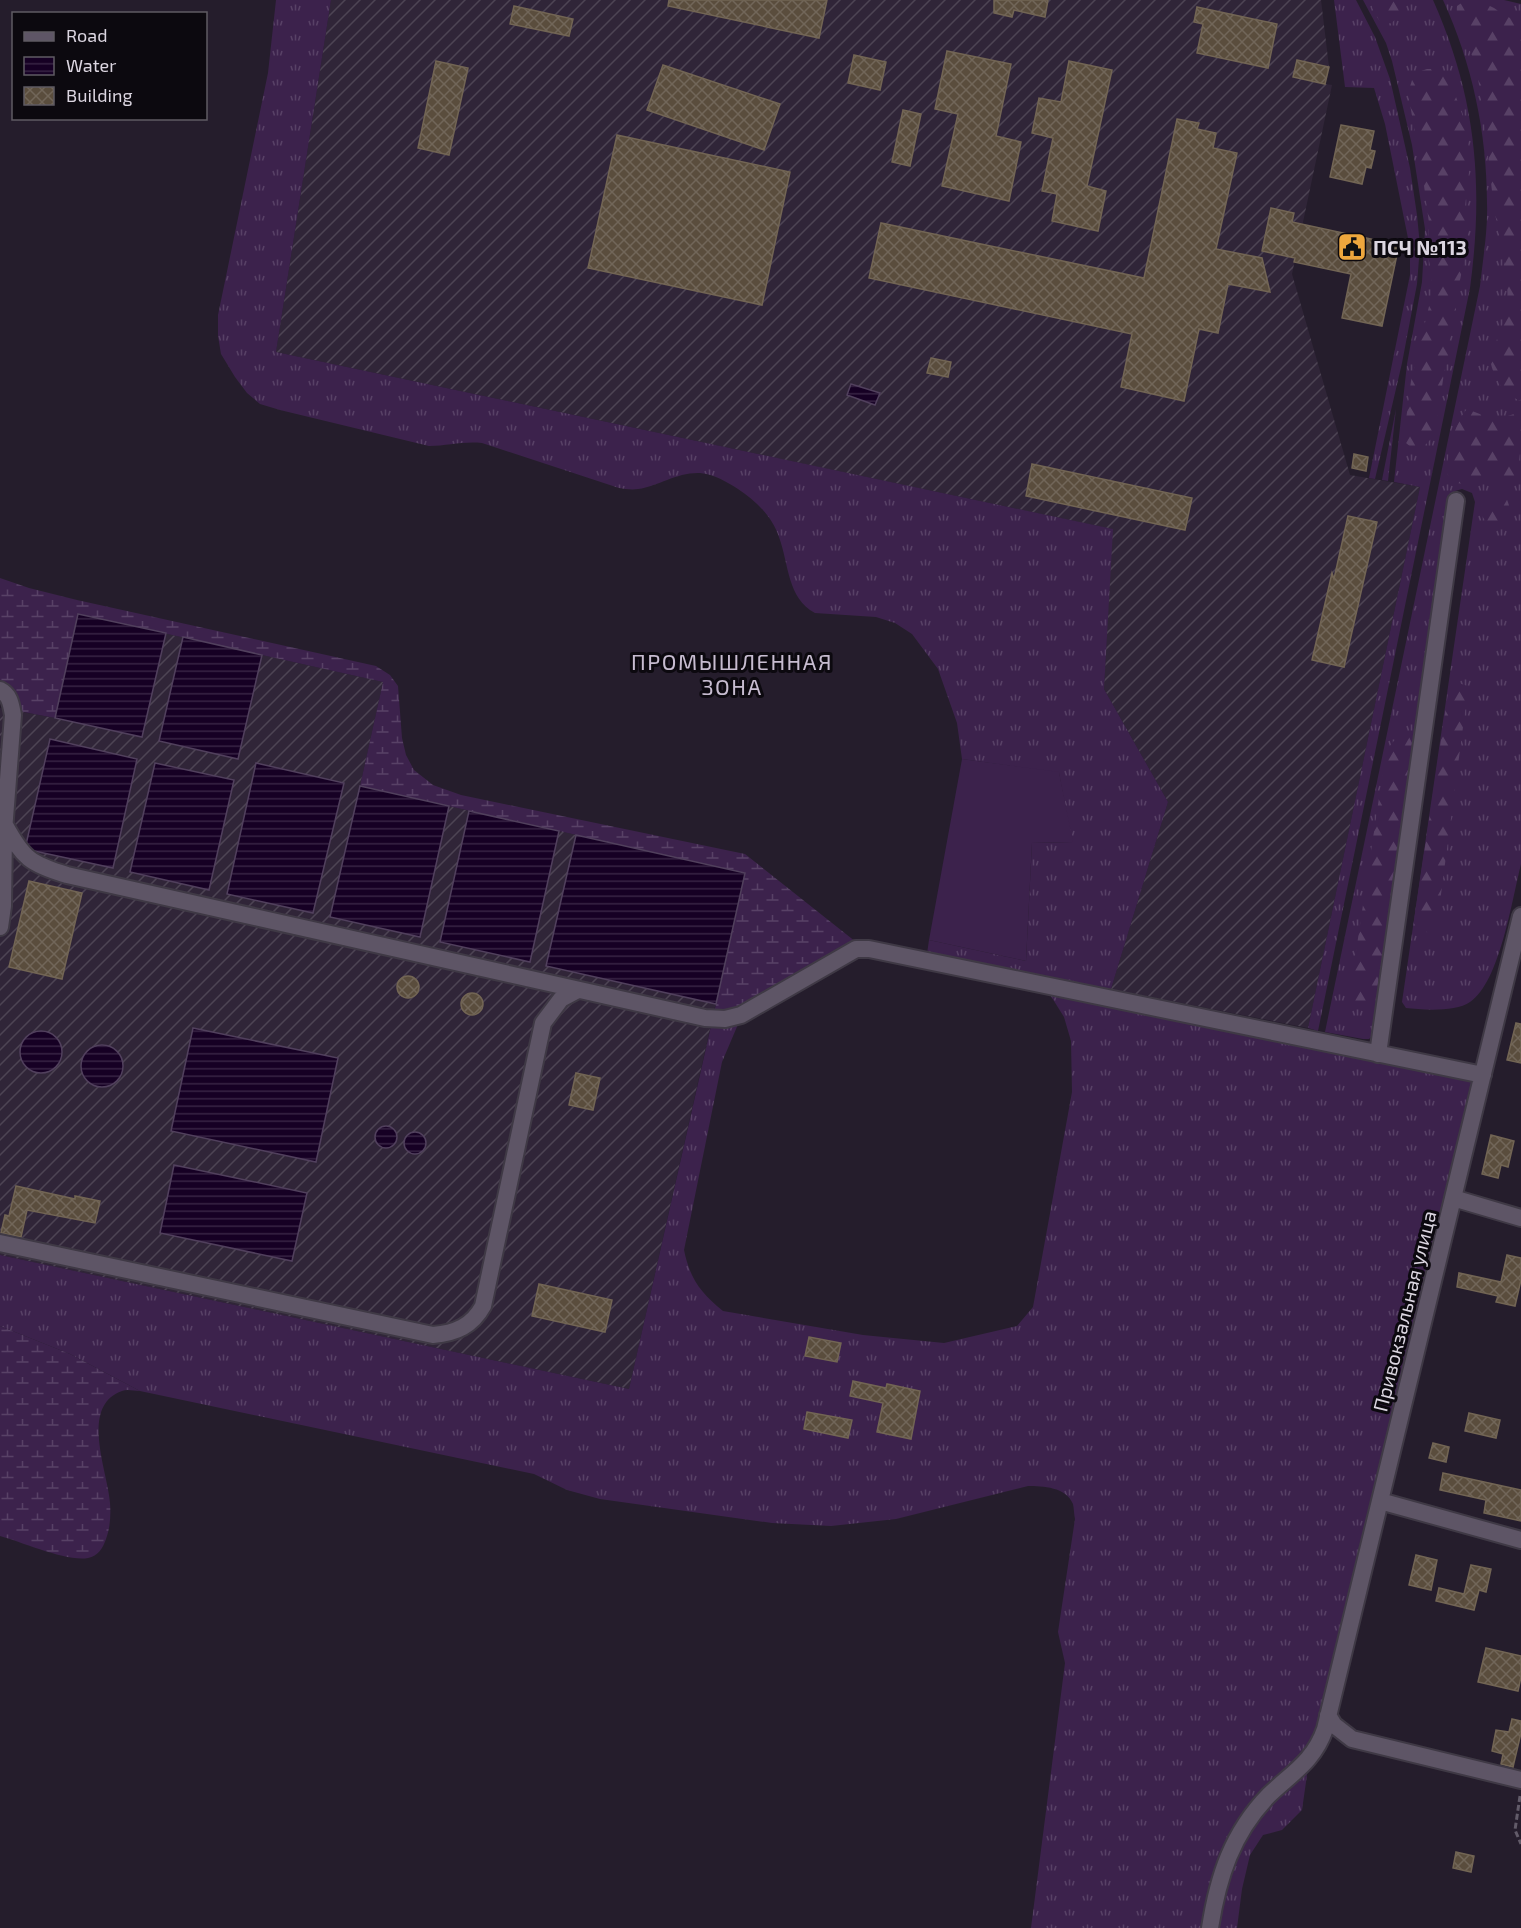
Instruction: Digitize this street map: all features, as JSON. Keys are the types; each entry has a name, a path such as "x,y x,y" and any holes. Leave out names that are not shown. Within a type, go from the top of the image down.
{"street":[{"path":"1378,1054 1456,501"},
{"path":"0,690 6,693 11,701 14,715 0,927"},
{"path":"5,825 23,855 48,869 67,875 705,1018 725,1019 741,1015 856,949 869,949 1483,1075"},
{"name":"Привокзальная улица","path":"1210,1928 1220,1876 1234,1845 1253,1814 1269,1795 1297,1772 1316,1751 1323,1735 1521,916"},
{"path":"0,1243 433,1335 452,1333 470,1324 483,1306 543,1023 561,999 578,990"},
{"path":"1453,1198 1521,1218"},
{"path":"1380,1501 1521,1540"},
{"path":"1328,1715 1334,1725 1352,1739 1520,1788"}],"path":[{"path":"1520,1788 1515,1830 1521,1844"}],"shaded area":[{"path":"331,0 1321,0 1329,67 1325,84 1332,85 1292,274 1350,475 1420,487 1308,1028 1111,989 1168,802 1104,689 1112,529 276,352"},
{"path":"78,614 383,682 360,786 745,873 629,1389 0,1255 0,708 55,718"}],"green space":[{"path":"276,0 331,0 276,352 1113,529 1104,689 1168,802 1111,989 927,954 929,940 1026,961 1032,843 1072,842 1059,773 962,759 957,723 938,669 912,634 895,623 876,617 815,613 806,607 799,599 790,580 779,537 772,522 757,504 738,489 725,481 700,473 676,477 638,489 619,488 482,443 429,446 280,410 260,404 247,393 221,354 218,315 268,73"},
{"path":"1334,0 1356,0 1375,37 1390,79 1410,168 1420,246 1417,284 1402,363 1375,479 1369,478 1410,275 1410,248 1385,124 1374,88 1345,87"},
{"path":"1363,0 1433,0 1448,36 1467,106 1473,141 1476,213 1470,288 1318,1031 1308,1028 1420,487 1394,482 1407,364 1422,282 1425,229 1412,145 1392,61 1386,43"},
{"path":"1371,0 1394,0 1400,10 1396,18 1387,24 1382,22 1372,7"},
{"path":"1443,0 1504,0 1521,4 1521,864 1497,959 1480,992 1470,1002 1448,1009 1406,1008 1402,1002 1475,502 1472,493 1462,489 1455,491 1450,500 1375,1033 1369,1039 1363,1039 1325,1032 1480,286 1486,234 1486,177 1481,125 1470,73"},
{"path":"1476,1 1510,18 1521,18 1521,401 1509,394 1500,384 1490,357 1505,317 1507,278 1493,200 1476,67 1457,14 1457,6 1463,2"},
{"path":"1436,69 1450,80 1467,128 1470,163 1465,207 1468,243 1460,280 1454,294 1456,310 1450,326 1450,350 1444,373 1436,428 1432,438 1421,449 1412,448 1406,443 1406,420 1411,381 1431,298 1432,274 1429,261 1429,223 1408,93 1413,77 1418,72"},
{"path":"1396,409 1388,481 1382,480"},
{"path":"1467,409 1495,420 1514,414 1521,416 1519,464 1512,484 1503,485 1498,484 1494,479 1481,479 1461,484 1449,479 1448,463 1451,442 1458,423"},
{"path":"1497,492 1505,495 1510,508 1509,519 1504,526 1488,522 1481,513 1484,502"},
{"path":"0,578 77,600 376,666 390,675 398,686 402,738 406,755 414,770 433,785 461,795 745,854 856,942 746,1007 714,1013 745,873 360,786 383,682 78,614 55,718 18,711 0,683"},
{"path":"1458,683 1465,685 1468,689 1438,917 1433,930 1429,933 1413,927 1448,693"},
{"path":"1403,736 1409,737 1412,743 1375,1004 1372,1010 1366,1010 1354,1004 1351,985 1385,758 1393,742"},
{"path":"962,759 1059,772 1073,842 1032,843 1026,961 929,940"},
{"path":"1049,993 1472,1082 1308,1768 1302,1810 1282,1830 1263,1835 1250,1855 1242,1889 1237,1928 1031,1928 1065,1663 1058,1632 1075,1519 1070,1498 1060,1491 1047,1487 1028,1486 896,1519 831,1526 772,1523 600,1499 567,1490 534,1474 140,1391 70,1354 0,1326 0,1255 629,1389 711,1026 739,1022 722,1062 684,1250 693,1277 708,1298 723,1311 863,1335 944,1343 1017,1326 1033,1307 1072,1092 1071,1041 1064,1017"},
{"path":"0,1326 70,1354 140,1391 122,1391 109,1399 102,1410 99,1441 110,1503 110,1517 103,1545 92,1557 68,1557 0,1536"}],"water":[{"path":"851,384 880,393 875,405 847,395"},
{"path":"78,614 166,633 142,737 55,718"},
{"path":"183,637 262,655 238,759 159,741"},
{"path":"50,739 137,759 113,868 25,849"},
{"path":"155,763 234,780 209,890 130,872"},
{"path":"256,763 344,783 313,913 227,894"},
{"path":"360,786 449,806 420,937 330,917"},
{"path":"469,811 559,831 530,962 440,942"},
{"path":"576,835 745,873 716,1004 546,966"},
{"path":"193,1028 338,1058 316,1162 171,1131"},
{"path":"41,1031 49,1032 56,1037 61,1044 61,1060 56,1067 49,1072 41,1073 33,1072 26,1067 21,1060 20,1052 21,1044 26,1037 33,1032"},
{"path":"102,1045 110,1046 117,1051 122,1058 122,1074 117,1081 110,1086 102,1087 94,1086 87,1081 82,1074 81,1066 82,1058 87,1051 94,1046"},
{"path":"386,1126 396,1133 397,1137 390,1147 386,1148 376,1141 375,1137 382,1127"},
{"path":"415,1132 425,1139 426,1143 419,1153 415,1154 405,1147 404,1143 411,1133"},
{"path":"174,1165 307,1193 292,1261 160,1233"}],"building":[{"path":"669,0 827,0 819,38 668,6"},
{"path":"994,0 1048,0 1045,17 1014,10 1012,17 994,13"},
{"path":"514,6 573,19 569,36 510,24"},
{"path":"1197,7 1277,24 1268,68 1197,53 1203,24 1194,22"},
{"path":"947,51 1011,64 996,136 1021,142 1009,201 942,186 958,114 935,109"},
{"path":"854,55 886,62 880,90 848,83"},
{"path":"1297,60 1329,67 1325,84 1293,77"},
{"path":"436,61 468,68 449,155 418,148"},
{"path":"1069,61 1112,70 1087,186 1106,191 1098,231 1052,221 1057,194 1042,191 1053,138 1032,133 1039,98 1061,102"},
{"path":"663,65 780,104 764,150 647,110"},
{"path":"903,110 921,114 910,166 892,162"},
{"path":"1177,119 1199,123 1197,129 1216,133 1213,148 1237,153 1216,249 1262,258 1270,292 1228,284 1218,333 1199,329 1184,401 1121,387 1132,334 869,278 881,223 1144,278"},
{"path":"1341,125 1374,131 1370,150 1375,151 1371,168 1366,167 1362,184 1330,177"},
{"path":"617,135 790,172 762,305 588,268"},
{"path":"1271,208 1294,213 1292,222 1399,245 1382,326 1342,318 1351,274 1294,262 1295,258 1262,251"},
{"path":"931,358 951,362 948,377 927,373"},
{"path":"1354,454 1368,457 1366,471 1352,468"},
{"path":"1032,464 1192,498 1185,530 1026,496"},
{"path":"1348,516 1377,522 1344,667 1312,660"},
{"path":"29,881 82,893 62,979 9,967"},
{"path":"408,976 418,983 419,987 412,997 408,998 398,991 397,987 404,977"},
{"path":"472,993 482,1000 483,1004 476,1014 472,1015 462,1008 461,1004 468,994"},
{"path":"1516,1023 1521,1024 1521,1063 1507,1060"},
{"path":"576,1073 600,1078 593,1110 569,1105"},
{"path":"1491,1135 1514,1141 1508,1167 1501,1165 1498,1178 1482,1174"},
{"path":"16,1186 75,1199 75,1196 100,1201 95,1223 27,1210 21,1237 1,1233 5,1215 9,1216"},
{"path":"1507,1255 1521,1258 1521,1280 1515,1306 1496,1302 1498,1296 1457,1287 1459,1273 1501,1282"},
{"path":"539,1284 612,1300 605,1332 532,1316"},
{"path":"809,1337 841,1343 837,1362 805,1356"},
{"path":"853,1381 886,1388 887,1384 920,1391 911,1439 877,1432 883,1403 850,1396"},
{"path":"807,1412 852,1420 848,1438 804,1429"},
{"path":"1469,1413 1500,1420 1496,1438 1465,1431"},
{"path":"1433,1443 1449,1447 1446,1462 1429,1458"},
{"path":"1443,1473 1521,1490 1521,1521 1484,1513 1486,1500 1440,1490"},
{"path":"1416,1555 1437,1560 1431,1590 1409,1585"},
{"path":"1471,1565 1491,1569 1486,1592 1479,1590 1474,1610 1436,1601 1439,1588 1464,1594"},
{"path":"1486,1648 1521,1656 1518,1691 1478,1682"},
{"path":"1512,1719 1521,1721 1521,1733 1513,1767 1501,1764 1503,1754 1492,1751 1496,1730 1509,1732"},
{"path":"1456,1852 1474,1856 1471,1872 1453,1868"}],"place":[{"name":"ПСЧ №113","path":"1352,247"}],"district":[{"name":"ПРОМЫШЛЕННАЯ ЗОНА","path":"732,674"}]}
